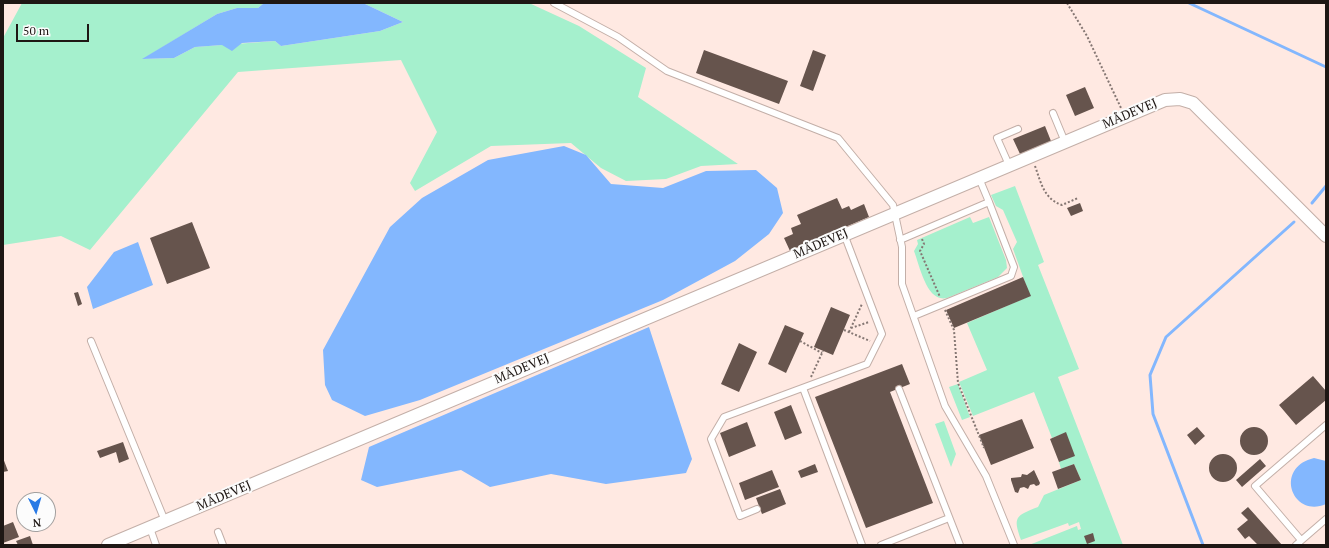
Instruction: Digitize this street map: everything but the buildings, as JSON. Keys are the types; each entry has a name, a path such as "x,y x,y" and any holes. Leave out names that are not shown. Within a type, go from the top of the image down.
{"street":[{"name":"MÅDEVEJ","path":"108,545 1165,100 1180,99 1193,103 1326,236"}],"lane":[{"path":"554,3 618,37 667,71 838,138 893,205 896,212 900,240 902,284 945,406 986,476 1014,545"},
{"path":"1053,113 1065,142"},
{"path":"1009,165 997,138 1018,129"},
{"path":"914,316 1011,276 1014,268 979,178"},
{"path":"900,240 989,202"},
{"path":"757,509 740,516 711,439 724,417 867,364 882,334 844,234"},
{"path":"91,341 165,521"},
{"path":"805,387 862,545"},
{"path":"899,388 960,545"},
{"path":"1301,540 1255,486 1326,425"},
{"path":"881,545 949,518"},
{"path":"1296,545 1326,519"},
{"path":"150,528 156,545"},
{"path":"218,532 223,545"}],"path":[{"path":"1067,3 1088,36 1125,116"},
{"path":"1030,156 1045,192 1053,202 1062,205 1078,198"},
{"path":"922,238 924,244 920,251 954,330 958,383 984,448"},
{"path":"850,332 866,295"},
{"path":"851,328 876,319"},
{"path":"844,330 877,344"},
{"path":"800,341 823,352 805,387"}],"green space":[{"path":"22,3 264,3 258,8 237,8 217,14 143,59 174,58 195,47 275,41 281,46 380,31 403,22 363,3 529,3 579,26 646,68 638,97 738,164 701,166 666,179 626,181 601,168 571,143 491,146 415,191 410,183 437,132 401,60 238,72 90,250 61,236 3,245 3,38"},
{"path":"1015,186 1044,262 1038,265 1079,369 1058,377 1123,545 1029,545 1077,526 1078,530 1081,529 1079,522 1069,526 1068,523 1021,540 1017,526 1020,515 1038,507 1044,495 1081,480 1074,464 1061,469 1059,462 1065,433 1052,438 1034,392 973,416 959,382 987,370 967,323 1030,296 1013,249 1017,242 1003,210 996,206 991,195"},
{"path":"970,217 973,223 989,217 1006,260 1007,268 998,277 947,298 940,298 929,290 925,282 914,251 918,244 917,240"},
{"path":"958,384 970,417 962,420 949,387"},
{"path":"944,421 956,454 951,467 935,424"}],"water":[{"path":"264,3 363,3 403,22 380,31 281,46 275,41 242,43 232,51 222,45 195,47 174,58 142,59 217,14 237,8 258,8"},
{"path":"564,146 586,155 611,184 663,188 706,171 756,170 777,188 783,213 769,234 735,261 663,300 420,400 365,416 332,400 325,385 323,350 390,227 422,198 488,160"},
{"path":"138,242 153,285 93,309 87,287 114,252"},
{"path":"649,327 692,459 686,473 606,484 551,474 490,487 461,470 377,487 361,480 369,447"},
{"path":"1314,458 1326,461 1326,504 1314,507 1304,505 1297,499 1292,490 1291,481 1294,472 1301,463"}],"waterway":[{"path":"1189,3 1326,67"},
{"path":"1312,203 1326,186"},
{"path":"1203,545 1153,414 1150,375 1166,337 1294,222"}]}
